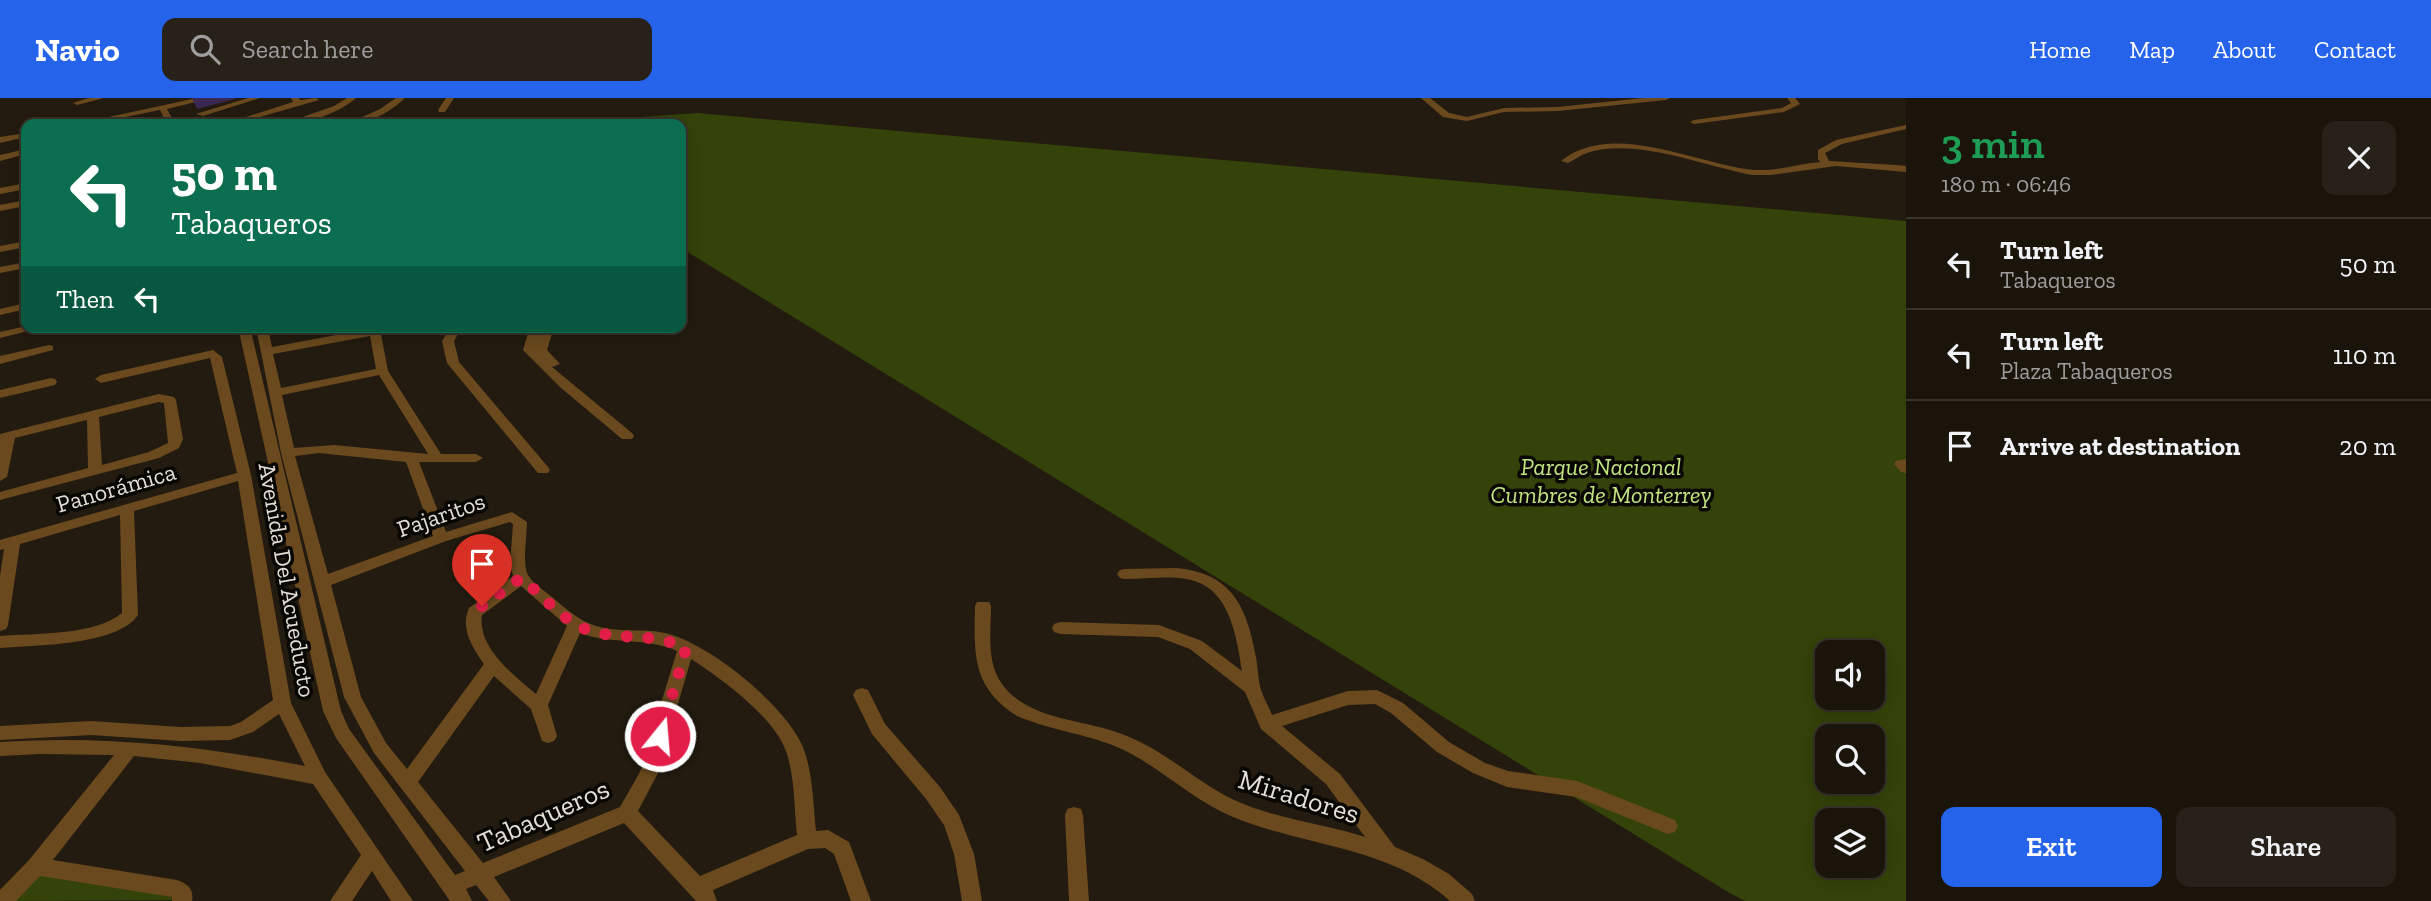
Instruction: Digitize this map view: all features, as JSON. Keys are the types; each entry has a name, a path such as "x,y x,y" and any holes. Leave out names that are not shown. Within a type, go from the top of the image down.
{"street":[{"path":"77,103 100,98"},
{"path":"149,98 150,110"},
{"path":"105,119 208,98"},
{"path":"200,114 256,98"},
{"path":"303,119 337,108 352,98"},
{"path":"363,119 383,111 401,98"},
{"path":"442,110 450,98"},
{"path":"1425,98 1451,117 1467,119 1504,110 1666,98"},
{"path":"1585,98 1601,102"},
{"path":"1695,122 1784,110 1796,104 1791,98"},
{"path":"242,119 296,100 315,100"},
{"path":"188,102 202,119"},
{"path":"163,108 169,119"},
{"path":"1826,163 1821,152 1831,144 1906,127"},
{"path":"0,140 21,136"},
{"path":"1565,161 1578,153 1616,148 1665,153 1756,172 1826,163 1906,169"},
{"path":"0,158 21,153"},
{"path":"0,191 21,187"},
{"path":"0,208 21,204"},
{"path":"0,249 21,242"},
{"path":"0,270 21,266"},
{"path":"0,312 21,307"},
{"path":"0,335 21,331"},
{"name":"Avenida Del Acueducto","path":"245,333 332,711 342,733 457,894"},
{"name":"Avenida Del Acueducto","path":"264,333 288,453 353,697 380,748 501,901"},
{"path":"268,351 344,333"},
{"path":"375,333 382,371 438,458"},
{"path":"454,333 449,341 453,363 543,470"},
{"path":"534,333 528,350 576,397 589,403 627,436"},
{"path":"545,333 541,351 586,393 589,403"},
{"path":"0,360 49,348"},
{"name":"Avenida Del Acueducto","path":"101,379 213,354 244,475 282,703 319,776 403,901"},
{"path":"275,393 382,371"},
{"path":"0,394 51,382"},
{"path":"0,477 4,436 151,399 170,400 176,439 173,445 154,455 0,496"},
{"path":"93,414 95,470"},
{"path":"288,453 329,448 411,458 476,458"},
{"path":"411,458 441,538"},
{"path":"1906,463 1901,464 1906,469"},
{"name":"Panorámica","path":"6,543 244,475"},
{"path":"0,642 106,631 126,621 130,615 127,508"},
{"name":"Pajaritos","path":"322,582 441,538 505,518 519,519 518,573 521,578"},
{"path":"0,625 6,543"},
{"path":"1125,574 1191,575 1218,586 1232,605 1249,652 1252,688 1267,724 1333,779 1388,852"},
{"path":"539,705 526,697 492,666 472,618 482,606 521,578 556,612 587,630 664,639 686,649 752,696 783,727 793,744 807,840"},
{"name":"Miradores","path":"984,606 986,669 996,690 1015,708 1041,720 1071,725 1117,739 1197,790 1240,811 1388,852 1453,888 1465,901"},
{"path":"548,736 539,705 576,624"},
{"path":"1060,628 1159,631 1175,635 1196,645 1252,688"},
{"name":"Tabaqueros","path":"457,894 481,874 627,813 649,773 686,649"},
{"path":"408,782 492,666"},
{"path":"862,695 878,729 933,793 952,821 964,854 972,901"},
{"path":"1267,724 1348,698 1377,697 1397,708 1443,747 1479,768 1507,779 1558,784 1577,789 1668,826"},
{"path":"0,733 91,728 181,734 230,733 247,727 282,703"},
{"path":"0,749 82,745 131,747 207,755 319,776"},
{"path":"2,901 36,866 131,747"},
{"path":"627,813 704,892 807,840 828,839 842,848 861,901"},
{"path":"1074,815 1079,901"},
{"path":"340,901 371,856"},
{"path":"36,866 177,889 183,894 182,901"}],"green space":[{"name":"Parque Nacional Cumbres de Monterrey","path":"697,113 1906,221 1906,901 1745,901 686,251 686,119 613,119"},
{"path":"36,866 183,900 3,901"}],"route":[{"path":"482,606 521,578 556,612 587,630 664,639 686,649 660,736"}]}
